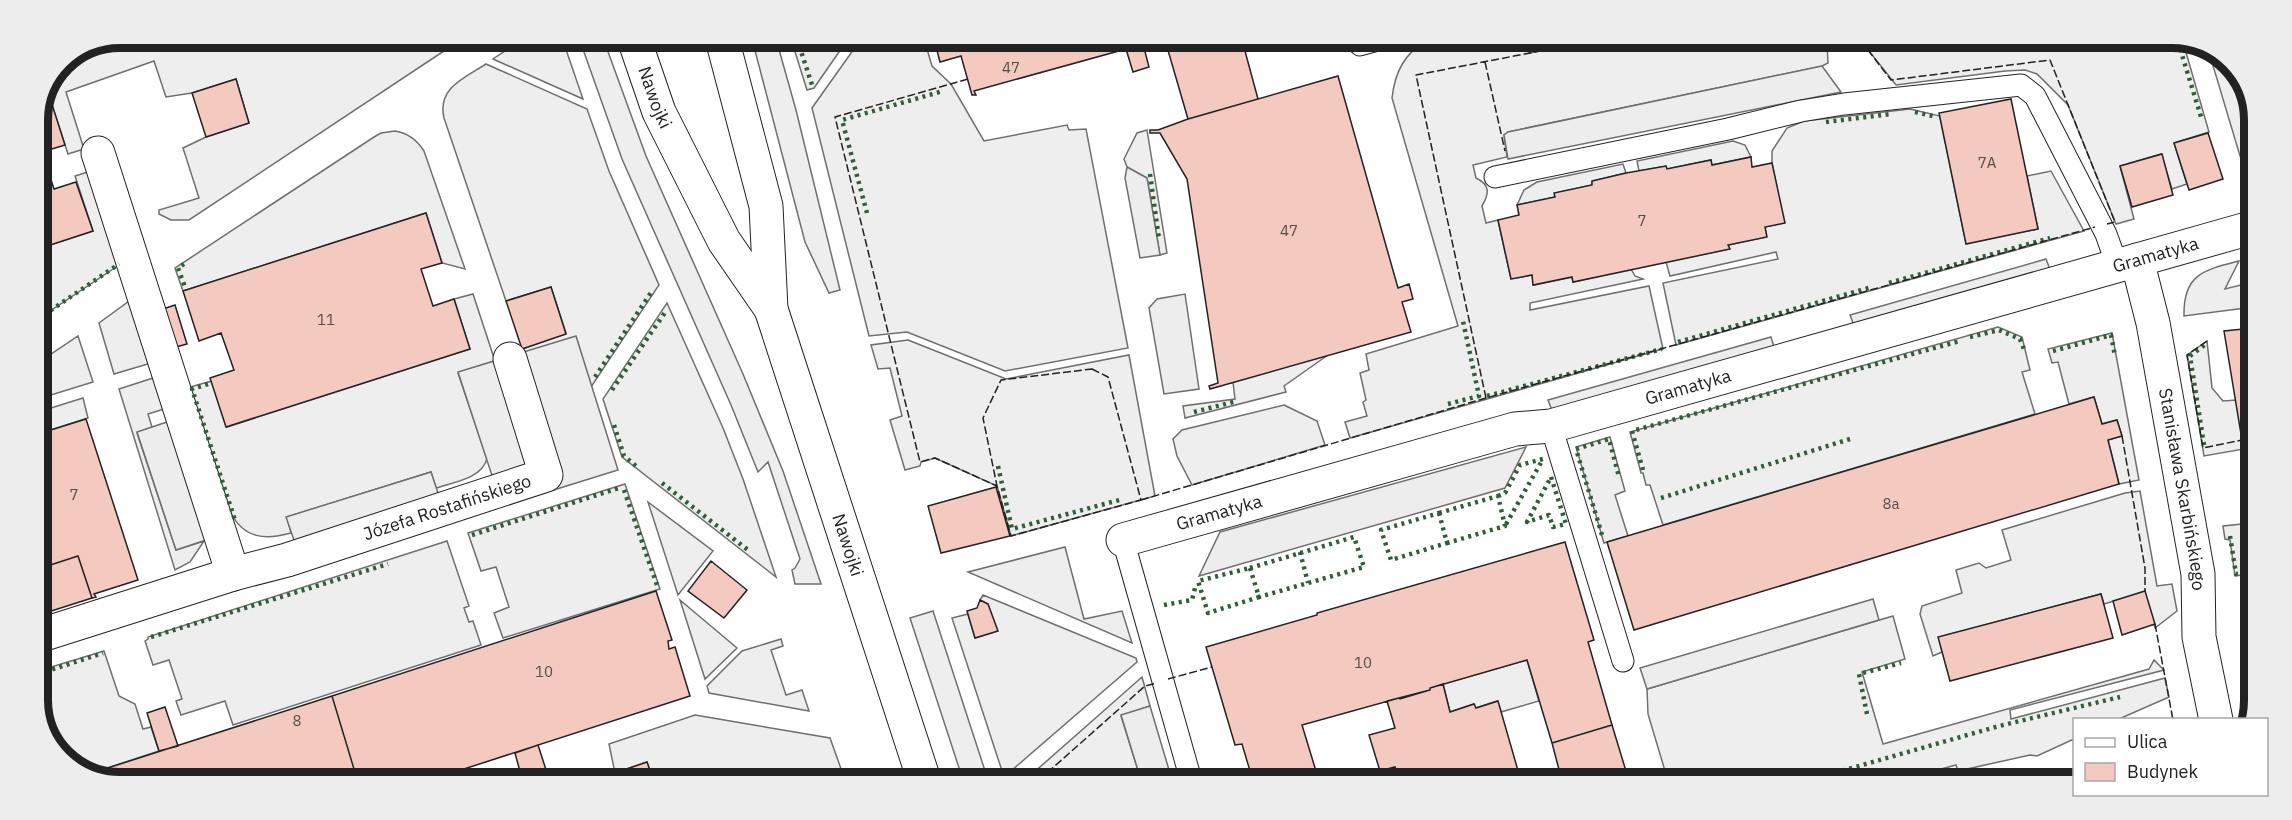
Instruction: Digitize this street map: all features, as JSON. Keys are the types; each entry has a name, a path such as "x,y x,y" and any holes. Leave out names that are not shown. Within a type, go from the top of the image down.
{"street":[{"name":"Nawojki","path":"637,48 660,112 719,230 771,309"},
{"name":"Nawojki","path":"724,48 766,206 771,309 921,772"},
{"path":"99,153 233,574"},
{"name":"Gramatyka","path":"1123,540 1515,429 1551,426 2244,229"},
{"name":"Stanisława Skarbińskiego","path":"2127,262 2155,333 2196,563 2199,637 2216,718"},
{"name":"Józefa Rostafińskiego","path":"48,633 233,574 287,560 546,475 510,359"}],"lane":[{"path":"1495,177 1728,129 1801,111 1844,104 2021,85 2035,96 2106,234 2127,262"},
{"path":"1551,426 1623,661"},
{"path":"1123,540 1189,772"}],"shaded area":[{"path":"448,48 189,220 171,220 159,214 159,210 199,198 183,148 206,137 249,123 236,79 192,93 166,97 154,61 66,92 84,149 68,154 51,101 60,80 69,69 80,60 106,49"},
{"path":"509,48 565,48 583,99 493,59"},
{"path":"583,48 607,48 646,156 743,374 783,471 821,584 795,584 792,570 800,559 768,462 758,472 731,405 622,159"},
{"path":"754,48 779,48 840,290 829,293 805,242"},
{"path":"794,48 842,48 814,88 807,90"},
{"path":"855,48 927,48 932,66 951,84 984,141 1067,125 1069,130 1086,129 1128,348 1005,371 907,332 869,336 812,108"},
{"path":"1416,48 1529,48 1530,53 1556,48 1827,48 1828,63 1508,132 1504,135 1507,157 1473,165 1476,178 1484,184 1487,190 1482,206 1486,223 1498,220 1511,279 1532,275 1534,285 1572,277 1573,282 1631,269 1635,276 1643,279 1530,303 1530,310 1649,286 1663,349 1350,438 1345,422 1367,416 1360,373 1369,370 1366,354 1458,326 1392,98 1398,72"},
{"path":"1528,48 1555,48 1529,53"},
{"path":"1867,48 2181,49 2185,50 2209,132 2174,143 2187,184 2172,189 2161,154 2120,166 2134,219 2116,224 2068,105 2037,74 2025,70 2005,71 1896,85"},
{"path":"2211,59 2229,76 2243,106 2244,169"},
{"path":"486,64 587,109 609,171 659,285 591,387 576,337 523,353 522,349 566,333 551,287 506,301 444,118 443,108 448,91 461,79"},
{"path":"1822,66 1841,92 1508,159 1504,135 1508,132"},
{"path":"1910,109 1940,116 1966,243 2038,229 2027,176 2051,171 2084,231 1676,345 1663,283 1778,259 1776,252 1670,276 1666,262 1729,249 1728,245 1766,237 1765,227 1784,223 1772,163 1772,151 1787,128 1804,121"},
{"path":"1147,130 1167,253 1160,255 1147,178 1127,167 1124,159 1137,133"},
{"path":"395,131 412,138 424,151 465,269 442,263 426,213 183,291 175,268 374,137 381,133"},
{"path":"1733,141 1745,145 1751,157 1712,165 1711,160 1667,169 1666,166 1639,171 1637,161"},
{"path":"1623,164 1626,173 1592,181 1592,185 1555,193 1555,197 1517,205 1524,190 1537,182"},
{"path":"1127,167 1147,178 1160,255 1140,258 1125,178"},
{"path":"91,171 119,265 48,312 48,246 93,231 75,176"},
{"path":"2046,259 2051,272 1855,328 1850,315"},
{"path":"2239,261 2225,289 2244,284 2244,308 2184,316 2187,291 2192,283 2198,276 2216,267"},
{"path":"473,294 495,361 458,373 487,459 479,471 466,479 436,488 431,472 287,517 291,533 264,537 249,533 236,522 231,513 190,387 212,381 227,427 470,349 454,299"},
{"path":"1185,294 1199,389 1164,394 1149,308 1157,299"},
{"path":"132,299 151,363 114,374 99,323"},
{"path":"667,303 723,428 776,577 622,457 603,399"},
{"path":"1998,327 2022,337 2030,370 2022,372 2035,414 1663,525 1650,485 1646,485 1643,473 1641,473 1630,432"},
{"path":"2112,333 2139,480 2119,484 2108,440 2122,436 2117,420 2102,424 2094,397 2069,404 2058,362 2052,363 2048,349"},
{"path":"78,336 93,382 48,396 48,356"},
{"path":"576,336 618,470 502,506 458,372"},
{"path":"1771,337 1775,350 1553,413 1548,400"},
{"path":"908,340 1006,379 1129,355 1155,496 1011,536 997,486 935,458 921,462 920,466 905,470 890,420 902,416 890,368 878,369 871,345"},
{"path":"2207,341 2212,388 2223,401 2236,400 2244,449 2204,456 2187,355"},
{"path":"1328,355 1284,386 1286,392 1185,418 1183,406 1235,399 1233,382"},
{"path":"153,378 164,409 148,414 152,427 137,433 176,550 204,541 190,562 175,570 119,389"},
{"path":"83,398 88,418 48,431 48,409"},
{"path":"1284,405 1317,421 1325,445 1192,485 1177,456 1173,439 1182,430"},
{"path":"170,421 209,539 176,550 137,432"},
{"path":"1610,437 1625,491 1615,495 1628,536 1604,543 1576,447"},
{"path":"1526,447 1505,488 1199,576 1220,532"},
{"path":"431,472 439,496 295,543 286,517"},
{"path":"625,484 660,589 503,638 494,613 509,607 496,567 481,571 468,533"},
{"path":"2140,491 2157,586 2172,584 2177,611 2155,628 2145,592 2104,604 2101,594 1940,637 1942,652 1933,656 1920,614 1922,606 1962,593 1956,570 1979,563 1986,568 2011,560 2002,530 2125,493"},
{"path":"648,502 713,551 678,595"},
{"path":"2244,524 2244,575 2235,576 2230,540 2225,539 2223,526"},
{"path":"447,541 469,606 464,608 469,622 473,621 481,645 233,725 225,701 181,715 176,701 182,699 169,660 153,665 145,641 148,637"},
{"path":"1065,547 1084,619 1122,611 1132,643 968,572"},
{"path":"983,595 1136,658 1137,662 1010,772 1002,772 952,618 968,614 975,638 997,631 988,604 980,600"},
{"path":"1873,599 1879,620 1647,689 1640,668"},
{"path":"680,600 737,648 705,679"},
{"path":"933,611 985,772 960,772 910,618"},
{"path":"1893,616 1905,659 1862,672 1883,744 2149,669 2154,660 2164,670 2010,710 2011,719 2165,678 2169,697 2121,718 2073,718 2073,739 2037,756 2030,755 1958,771 1956,765 1930,772 1665,772 1648,714 1647,689"},
{"path":"781,639 783,646 771,650 786,695 802,690 809,711 709,693 707,686 742,651"},
{"path":"104,651 119,696 135,704 143,729 151,727 159,751 103,769 80,760 63,744 49,714 48,668"},
{"path":"1527,660 1539,701 1501,712 1497,701 1476,708 1474,704 1450,712 1443,684"},
{"path":"1142,677 1150,706 1121,716 1138,772 1034,772"},
{"path":"1150,706 1170,772 1139,772 1121,715"},
{"path":"695,715 830,738 842,772 651,772 647,762 615,772 609,744"}],"building":[{"path":"936,48 1144,48 1149,67 1133,72 1126,49 974,91 976,95 972,95 961,56 940,62"},
{"path":"1167,48 1244,48 1258,99 1188,119"},
{"path":"1338,76 1398,288 1409,284 1413,299 1402,302 1411,332 1210,389 1209,386 1218,383 1187,179 1160,133 1150,133 1150,130 1158,130 1188,119"},
{"path":"236,79 249,123 206,137 192,93"},
{"path":"2011,99 2038,229 1966,244 1939,113"},
{"path":"51,101 65,145 48,150"},
{"path":"2208,133 2223,179 2189,190 2174,143"},
{"path":"2162,154 2173,195 2132,207 2120,166"},
{"path":"1751,157 1752,167 1772,163 1785,223 1765,227 1767,237 1728,245 1730,249 1573,282 1572,277 1533,285 1532,275 1511,279 1498,220 1519,215 1517,205 1555,197 1554,193 1592,185 1592,181 1626,173 1666,166 1667,169 1711,160 1712,165"},
{"path":"48,170 54,189 76,182 93,231 48,246"},
{"path":"426,213 442,263 421,269 433,306 454,299 470,349 226,427 210,378 234,370 221,333 199,341 183,291"},
{"path":"551,287 566,334 522,349 506,301"},
{"path":"175,305 187,344 176,347 163,309"},
{"path":"2244,329 2244,440 2242,440 2224,331"},
{"path":"2094,397 2102,424 2117,420 2122,436 2108,440 2119,484 1634,630 1607,542"},
{"path":"86,419 138,580 94,594 96,597 92,598 78,556 48,566 48,431"},
{"path":"996,487 1010,536 941,553 928,506"},
{"path":"1565,542 1594,640 1588,642 1612,725 1552,743 1527,660 1400,699 1302,725 1316,772 1250,772 1242,744 1235,745 1206,647 1317,615 1317,613"},
{"path":"78,556 92,598 48,612 48,566"},
{"path":"711,561 747,590 724,618 688,591"},
{"path":"656,591 672,640 668,641 669,649 675,647 690,696 455,772 355,772 332,696"},
{"path":"2145,591 2155,624 2122,635 2113,601"},
{"path":"2101,594 2113,638 1950,681 1938,637"},
{"path":"980,600 988,604 998,631 975,638 967,611 977,608"},
{"path":"1443,684 1450,712 1474,704 1476,708 1498,701 1518,772 1397,772 1395,767 1380,772 1369,735 1395,728 1387,701 1430,690 1430,688"},
{"path":"332,696 355,772 120,772 103,769"},
{"path":"165,707 178,746 159,751 147,713"},
{"path":"1612,725 1626,772 1560,772 1552,743"},
{"path":"538,745 547,772 520,772 515,753"},
{"path":"647,762 651,772 618,772"}],"hedge":[{"path":"800,48 812,85"},
{"path":"2180,49 2202,120"},
{"path":"867,213 842,120 943,91"},
{"path":"1915,112 1937,117"},
{"path":"1826,122 1891,114"},
{"path":"1150,174 1159,239"},
{"path":"1889,283 2050,238"},
{"path":"48,312 119,264"},
{"path":"184,264 178,268 185,287"},
{"path":"1678,342 1872,287"},
{"path":"595,377 652,291"},
{"path":"612,390 666,311"},
{"path":"1448,404 1479,396 1463,321"},
{"path":"1970,337 1999,330 2020,339 2025,352"},
{"path":"2053,351 2111,335 2115,356"},
{"path":"1643,470 1632,431 1960,341"},
{"path":"2204,445 2190,356 2206,344"},
{"path":"1487,396 1662,349"},
{"path":"208,384 192,389 235,520"},
{"path":"1194,412 1237,401"},
{"path":"614,425 624,456 636,466"},
{"path":"1602,535 1576,449 1609,439 1619,477"},
{"path":"1661,498 1850,439"},
{"path":"1498,496 1505,493 1520,465 1543,459 1505,526"},
{"path":"998,466 1012,529 1123,499"},
{"path":"1551,477 1566,524 1553,527 1549,515 1527,522 1551,477"},
{"path":"662,483 748,550"},
{"path":"472,535 619,488"},
{"path":"624,490 658,588"},
{"path":"1439,513 1498,496 1505,526 1447,543"},
{"path":"1439,513 1447,543 1391,560 1381,530 1439,513"},
{"path":"2230,536 2236,574 2244,573"},
{"path":"1250,568 1354,537 1364,567 1259,597"},
{"path":"1300,552 1308,583"},
{"path":"151,637 388,564"},
{"path":"1250,568 1259,597 1208,613 1198,581 1250,568"},
{"path":"1164,605 1192,600 1195,588"},
{"path":"48,671 103,653"},
{"path":"1867,714 1859,674 1901,663"},
{"path":"1838,772 1999,726 2120,697"}],"fence":[{"path":"1486,398 1416,75 1556,48"},
{"path":"1866,48 1891,80 2050,60 2115,222 2107,224"},
{"path":"1485,62 1505,151"},
{"path":"968,79 835,117 920,462 935,458 997,486"},
{"path":"1141,500 1486,398 2095,227"},
{"path":"2207,341 2187,355 2203,448 2242,440"},
{"path":"1092,369 1108,377 1141,500 1011,536 997,486 983,418 1001,380 1092,369"},
{"path":"2122,436 2145,568 2145,591"},
{"path":"2155,624 2173,718"},
{"path":"1168,679 1212,667"},
{"path":"1048,772 1145,686 1157,683"}]}
